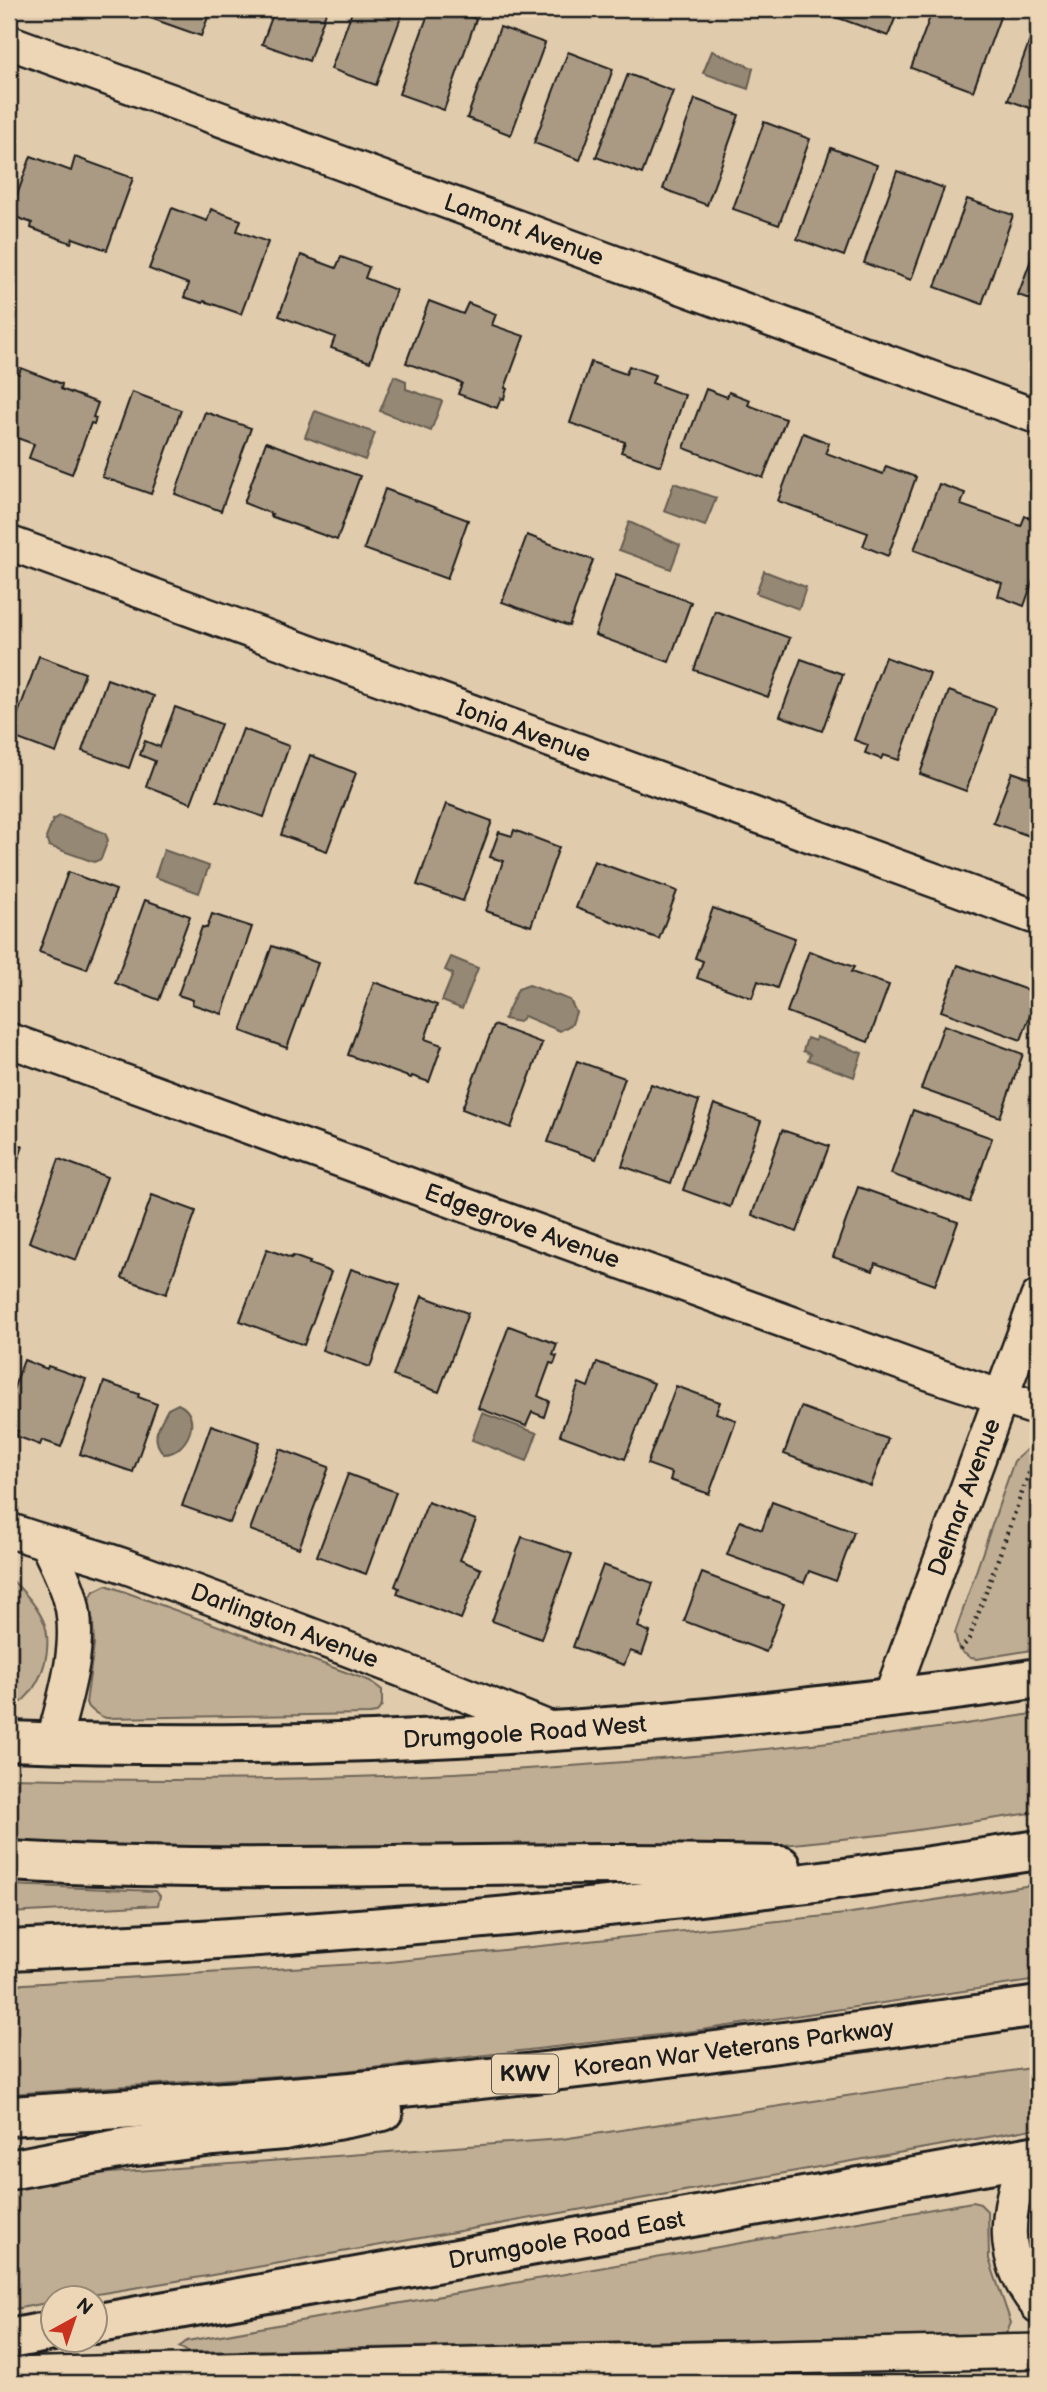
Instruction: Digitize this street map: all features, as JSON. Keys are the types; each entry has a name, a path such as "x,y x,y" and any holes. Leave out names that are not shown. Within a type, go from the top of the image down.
{"main road":[{"name":"Drumgoole Road West","path":"9,1741 198,1745 556,1731 718,1718 1038,1678"},
{"path":"9,1950 362,1929 645,1902 919,1868 1038,1850"},
{"path":"9,1861 81,1865 312,1867 617,1864 919,1868"},
{"name":"Korean War Veterans Parkway","path":"9,2116 349,2092 622,2063 765,2046 1038,2006"},
{"path":"9,2170 129,2147 285,2130 622,2063"},
{"name":"Drumgoole Road East","path":"108,2321 1032,2156"},
{"path":"9,2339 38,2334"}],"street":[{"name":"Lamont Avenue","path":"9,41 1038,417"},
{"name":"Ionia Avenue","path":"9,543 1038,918"},
{"name":"Edgegrove Avenue","path":"9,1040 926,1372 1038,1409"},
{"name":"Delmar Avenue","path":"890,1698 1038,1297"},
{"name":"Darlington Avenue","path":"9,1530 138,1571 388,1664 556,1731"},
{"path":"47,1544 69,1595 73,1618 71,1665 52,1743"},
{"path":"1032,2156 1012,2195 1008,2218 1016,2269 1029,2295 1038,2306"},
{"path":"9,2375 1038,2351"}],"path":[{"path":"959,1650 970,1639 1036,1454"}],"shaded area":[{"path":"712,51 753,68 748,89 703,73"},
{"path":"394,376 406,381 406,389 442,401 431,431 380,411"},
{"path":"315,411 375,433 365,460 305,437"},
{"path":"674,483 716,498 705,526 664,511"},
{"path":"629,522 680,545 671,569 619,550"},
{"path":"764,571 806,587 799,609 756,593"},
{"path":"60,816 105,833 108,840 101,859 94,862 49,846 46,838 53,820"},
{"path":"164,850 209,866 199,893 155,877"},
{"path":"451,957 478,968 462,1009 442,1001 453,974 445,970"},
{"path":"529,985 570,1000 576,1012 572,1024 560,1031 524,1016 519,1022 504,1019 518,989"},
{"path":"816,1037 862,1053 854,1077 808,1060 810,1054 803,1051 807,1038 815,1041"},
{"path":"178,1404 190,1417 189,1434 179,1448 164,1454 157,1443 157,1432 168,1409"},
{"path":"482,1413 537,1433 527,1461 472,1440"},
{"path":"1038,1449 1038,1649 971,1658 959,1650 955,1633 1014,1461 1026,1450"},
{"path":"9,1577 40,1614 47,1631 47,1644 46,1658 36,1683 20,1703 9,1709"},
{"path":"106,1585 370,1681 382,1690 382,1706 376,1713 370,1714 100,1716 86,1703 94,1645 93,1621 88,1602 94,1591"},
{"path":"1038,1713 1038,1812 890,1834 753,1848 9,1849 9,1778 267,1779 525,1769 782,1747"},
{"path":"1038,1884 1038,1980 694,2031 336,2072 9,2094 9,1985 389,1962 845,1914"},
{"path":"9,1885 156,1891 160,1896 158,1905 9,1913"},
{"path":"1038,2067 1038,2128 108,2292 108,2284 38,2284 38,2305 9,2310 9,2185 43,2178 562,2139"},
{"path":"972,2202 980,2204 988,2212 989,2259 1011,2323 1001,2337 717,2340 189,2352 179,2347 187,2341"}],"building":[{"path":"125,9 211,9 201,36"},
{"path":"275,9 327,9 309,61 262,44"},
{"path":"353,9 404,9 376,85 331,69"},
{"path":"430,9 447,9 476,19 444,110 399,94"},
{"path":"814,9 899,9 888,36"},
{"path":"933,9 1003,9 973,91 911,68"},
{"path":"1038,18 1038,111 1008,100"},
{"path":"500,27 545,43 511,135 467,118"},
{"path":"568,52 613,69 580,160 534,143"},
{"path":"628,74 673,91 642,174 596,157"},
{"path":"695,99 739,115 707,205 663,189"},
{"path":"764,122 810,139 779,225 733,209"},
{"path":"831,148 877,165 844,256 797,239"},
{"path":"31,156 71,171 75,157 133,178 107,250 73,238 71,243 31,228 32,223 10,215"},
{"path":"897,171 944,188 911,280 864,263"},
{"path":"967,199 1013,215 982,304 935,287"},
{"path":"172,208 207,221 211,209 241,220 237,231 268,242 241,314 184,297 189,284 149,269"},
{"path":"1038,241 1038,302 1018,295"},
{"path":"301,255 336,268 341,257 369,267 365,278 396,290 370,362 331,348 335,337 279,316"},
{"path":"429,301 463,314 468,303 496,314 492,325 524,336 505,388 504,399 501,398 497,408 458,394 462,383 406,363"},
{"path":"591,362 626,374 629,366 655,375 652,383 685,395 661,466 621,452 625,442 570,423"},
{"path":"21,368 62,384 61,389 98,403 93,417 96,418 94,424 91,423 72,474 29,458 34,444 9,435 9,370 19,374"},
{"path":"706,389 727,397 729,392 750,400 748,405 786,419 763,478 684,448"},
{"path":"132,392 181,410 151,494 102,477"},
{"path":"205,412 251,428 221,511 175,494"},
{"path":"803,433 829,443 826,453 883,474 886,466 916,477 888,556 863,546 868,533 778,501"},
{"path":"266,442 360,476 337,540 270,516 272,514 244,503"},
{"path":"939,484 965,493 961,505 1021,526 1025,516 1038,521 1038,566 1024,606 998,596 1002,583 914,550"},
{"path":"385,489 468,520 447,579 364,549"},
{"path":"527,535 593,560 569,626 502,602"},
{"path":"616,575 691,602 669,662 595,635"},
{"path":"715,611 790,638 768,697 694,670"},
{"path":"39,656 85,673 56,753 10,736"},
{"path":"885,657 930,673 899,760 883,755 881,759 865,753 868,745 854,740"},
{"path":"801,659 843,674 822,731 780,716"},
{"path":"107,679 154,696 129,768 82,751"},
{"path":"949,691 996,708 966,791 920,774"},
{"path":"175,707 221,724 191,803 146,786 155,761 140,755 145,741 160,747"},
{"path":"243,729 289,746 264,817 217,801"},
{"path":"310,755 356,773 327,851 281,835"},
{"path":"1012,772 1038,781 1038,839 993,823"},
{"path":"446,804 492,821 463,901 417,885"},
{"path":"514,830 559,847 531,926 486,911 503,861 490,857 499,832 512,836"},
{"path":"594,861 677,891 659,939 576,908"},
{"path":"68,872 116,890 87,969 39,952"},
{"path":"145,900 190,916 159,1000 115,983"},
{"path":"713,908 795,938 777,988 758,981 752,998 697,978 703,961 695,958"},
{"path":"212,914 252,927 222,1014 192,1004 193,1000 178,995 202,927 207,928"},
{"path":"272,946 318,963 287,1048 241,1031"},
{"path":"809,951 854,967 851,972 889,985 868,1042 787,1012"},
{"path":"958,965 1038,994 1021,1040 941,1011"},
{"path":"374,982 437,1005 425,1039 442,1045 429,1082 348,1055"},
{"path":"494,1025 542,1043 511,1128 462,1109"},
{"path":"944,1025 1023,1054 1000,1117 921,1089"},
{"path":"577,1061 625,1078 596,1159 548,1142"},
{"path":"651,1084 699,1101 671,1183 622,1166"},
{"path":"714,1104 761,1121 730,1207 683,1190"},
{"path":"913,1110 992,1138 970,1202 891,1174"},
{"path":"782,1130 829,1146 797,1232 752,1215"},
{"path":"9,1141 23,1146 9,1185"},
{"path":"59,1159 107,1177 76,1260 29,1242"},
{"path":"858,1187 958,1222 935,1285 875,1263 873,1271 833,1257"},
{"path":"152,1195 196,1211 166,1294 122,1278"},
{"path":"267,1249 310,1262 309,1264 331,1272 304,1345 240,1321"},
{"path":"351,1269 400,1285 370,1367 322,1350"},
{"path":"422,1296 468,1313 439,1392 393,1376"},
{"path":"509,1326 557,1344 553,1355 557,1356 554,1364 550,1363 538,1396 549,1401 544,1417 532,1412 526,1426 478,1408"},
{"path":"24,1360 86,1379 61,1447 42,1440 40,1445 16,1436 18,1431 9,1428 9,1401"},
{"path":"597,1362 654,1383 625,1459 560,1435 579,1383 588,1387"},
{"path":"104,1382 139,1394 138,1397 157,1404 133,1472 80,1454"},
{"path":"676,1386 720,1402 716,1413 736,1420 709,1494 670,1480 672,1473 647,1464"},
{"path":"801,1407 888,1439 871,1486 784,1454"},
{"path":"211,1425 260,1442 230,1523 182,1506"},
{"path":"280,1449 329,1467 299,1548 250,1530"},
{"path":"348,1474 396,1492 366,1574 317,1556"},
{"path":"428,1502 476,1520 460,1560 481,1569 461,1619 397,1594 399,1588 395,1586"},
{"path":"772,1502 854,1532 836,1581 809,1571 804,1583 727,1555 740,1521 762,1530"},
{"path":"522,1537 572,1554 541,1639 492,1621"},
{"path":"603,1565 653,1583 638,1627 650,1632 642,1655 630,1651 624,1665 573,1647"},
{"path":"702,1573 784,1604 766,1652 684,1621"}]}
